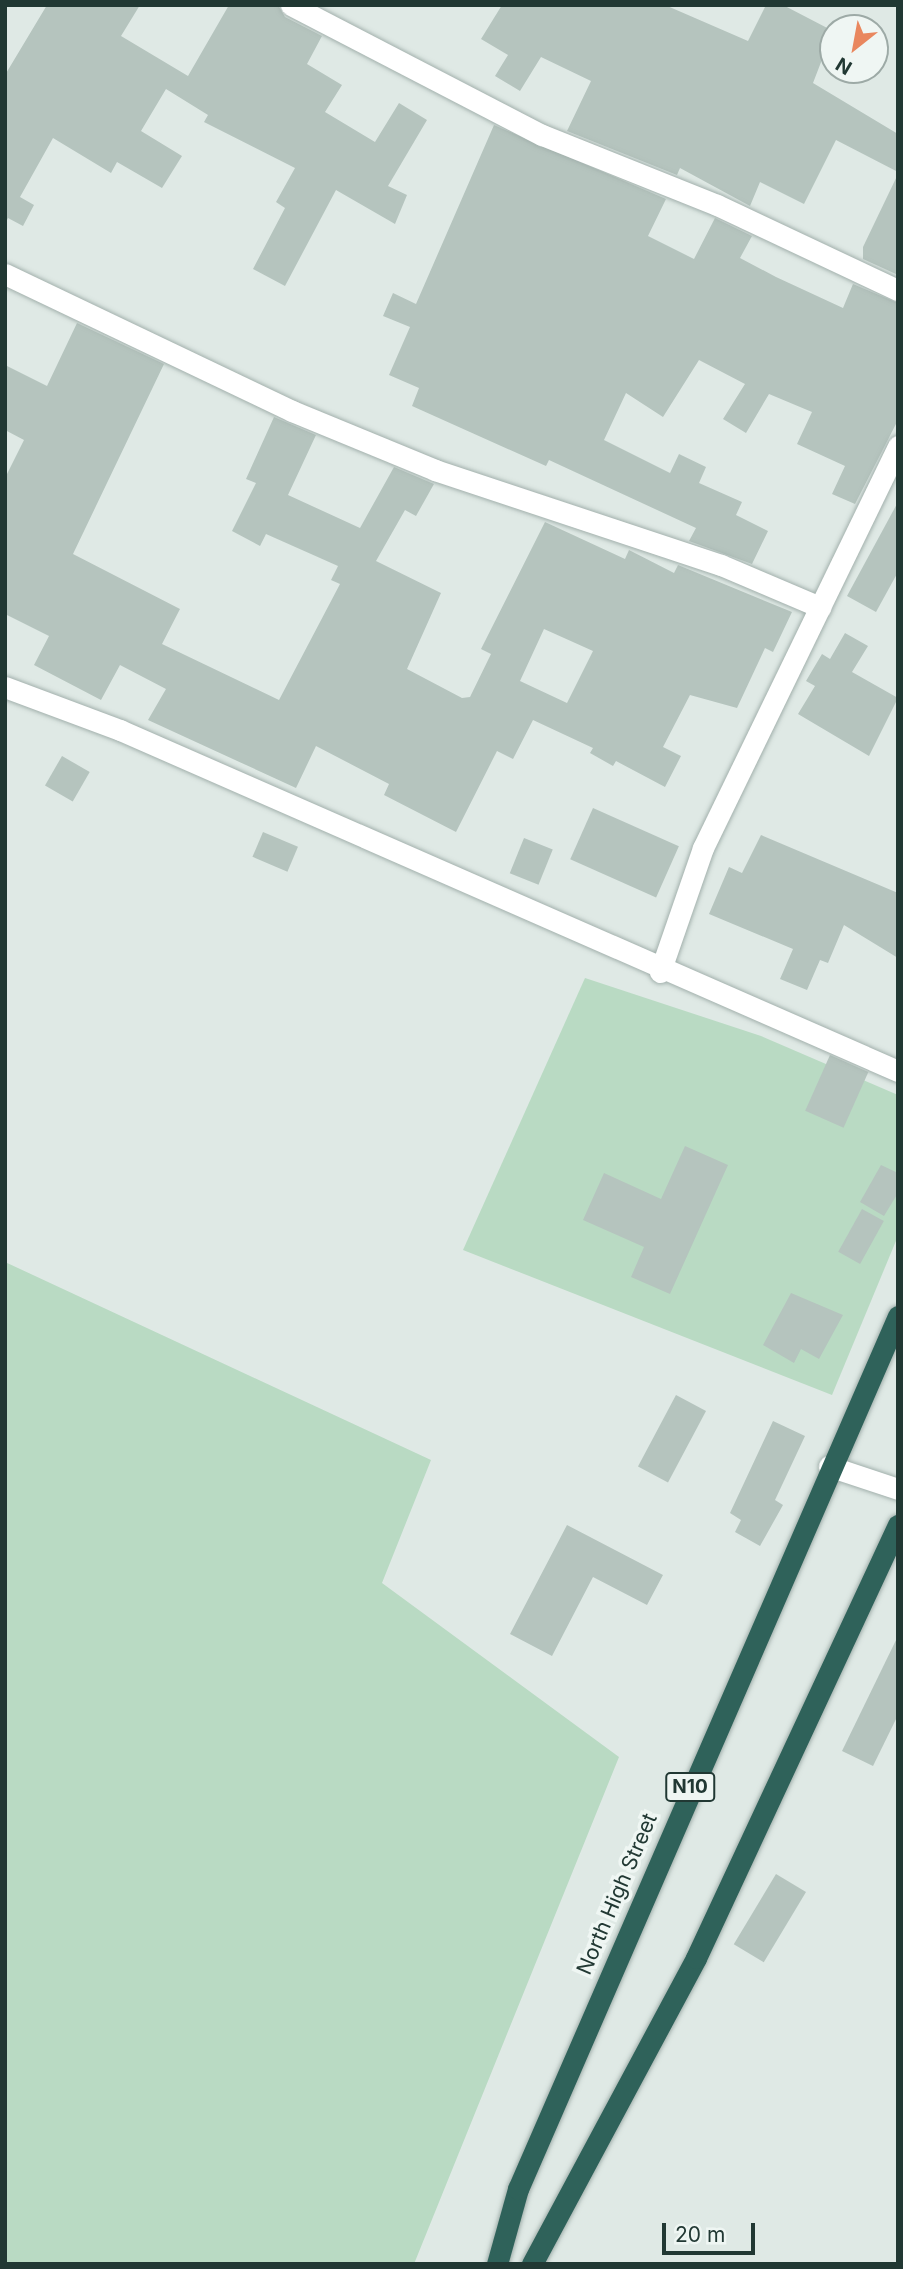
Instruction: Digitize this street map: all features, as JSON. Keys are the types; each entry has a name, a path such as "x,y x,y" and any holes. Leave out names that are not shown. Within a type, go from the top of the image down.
{"highway":[{"name":"North High Street","path":"497,2264 518,2189 829,1466 898,1316"},
{"path":"532,2264 696,1958 898,1525"}],"street":[{"path":"291,5 542,135 717,205 898,290"},
{"path":"5,274 292,411 423,465 721,565 820,607"},
{"path":"660,972 703,848 898,446"},
{"path":"5,687 120,730 660,972 898,1071"},
{"path":"829,1466 898,1489"}],"green space":[{"path":"585,978 761,1036 898,1095 898,1236 832,1395 463,1250"},
{"path":"5,1262 431,1460 382,1583 619,1757 414,2264 5,2264"}],"building":[{"path":"47,5 140,5 121,36 188,76 229,5 278,5 285,17 322,36 307,64 342,85 325,112 375,142 399,103 427,120 388,186 407,195 395,224 336,190 285,286 253,269 285,208 276,202 295,168 204,122 208,115 166,89 141,131 182,156 162,188 117,162 111,173 53,138 20,197 34,205 23,226 8,218 5,224 5,75"},
{"path":"502,5 665,5 748,41 766,5 783,5 819,24 819,67 813,83 898,134 898,172 836,140 804,204 760,182 750,206 680,168 677,175 567,131 591,81 541,57 520,91 495,76 508,55 481,39"},
{"path":"494,125 666,199 648,236 694,259 715,218 752,236 740,258 776,277 843,308 853,284 898,303 898,420 855,504 832,494 845,466 797,444 812,412 769,394 746,433 723,419 745,384 699,360 663,417 626,393 604,440 670,473 679,454 706,467 699,483 742,502 736,515 768,531 752,564 689,541 696,528 549,460 546,466 412,406 419,388 389,375 410,327 383,316 393,293 416,304"},
{"path":"898,174 898,275 863,259 863,247"},
{"path":"77,323 164,364 73,554 180,609 162,644 279,700 340,584 331,580 338,566 266,534 260,546 232,531 256,483 246,479 274,417 316,435 288,495 360,528 394,467 434,484 416,516 405,510 376,561 441,593 407,669 462,698 470,697 491,654 481,649 545,522 625,559 629,550 674,573 678,565 792,612 773,652 765,648 737,708 690,695 663,747 681,756 665,787 616,761 613,766 590,753 593,748 533,720 513,759 497,751 456,832 384,795 389,784 316,746 296,788 148,720 166,689 120,665 101,700 34,665 49,636 5,614 5,478 24,440 5,430 5,365 47,386","holes":["544,629 593,651 567,703 520,681"]},
{"path":"898,502 898,572 876,612 847,596"},
{"path":"845,633 868,646 852,672 898,698 869,756 798,714 815,686 806,681 822,654 830,659"},
{"path":"62,756 90,772 73,801 45,785"},
{"path":"593,808 679,846 656,897 570,859"},
{"path":"263,832 298,847 287,872 252,857"},
{"path":"761,835 898,893 898,958 844,925 828,963 820,960 807,990 780,979 793,949 709,914 729,867 742,873"},
{"path":"524,838 553,850 539,885 510,873"},
{"path":"830,1055 868,1072 844,1128 805,1111"},
{"path":"685,1146 728,1165 670,1294 631,1277 644,1247 583,1220 604,1173 661,1199"},
{"path":"881,1165 898,1173 898,1193 884,1216 860,1202"},
{"path":"862,1209 884,1221 860,1264 838,1252"},
{"path":"791,1293 843,1315 819,1359 801,1349 794,1363 763,1345"},
{"path":"676,1395 706,1411 668,1482 638,1467"},
{"path":"773,1421 805,1436 775,1500 783,1505 760,1546 735,1532 741,1520 730,1513"},
{"path":"567,1525 663,1575 647,1605 593,1577 552,1656 510,1634"},
{"path":"898,1636 898,1715 873,1766 842,1751"},
{"path":"776,1874 806,1892 764,1962 734,1944"}]}
